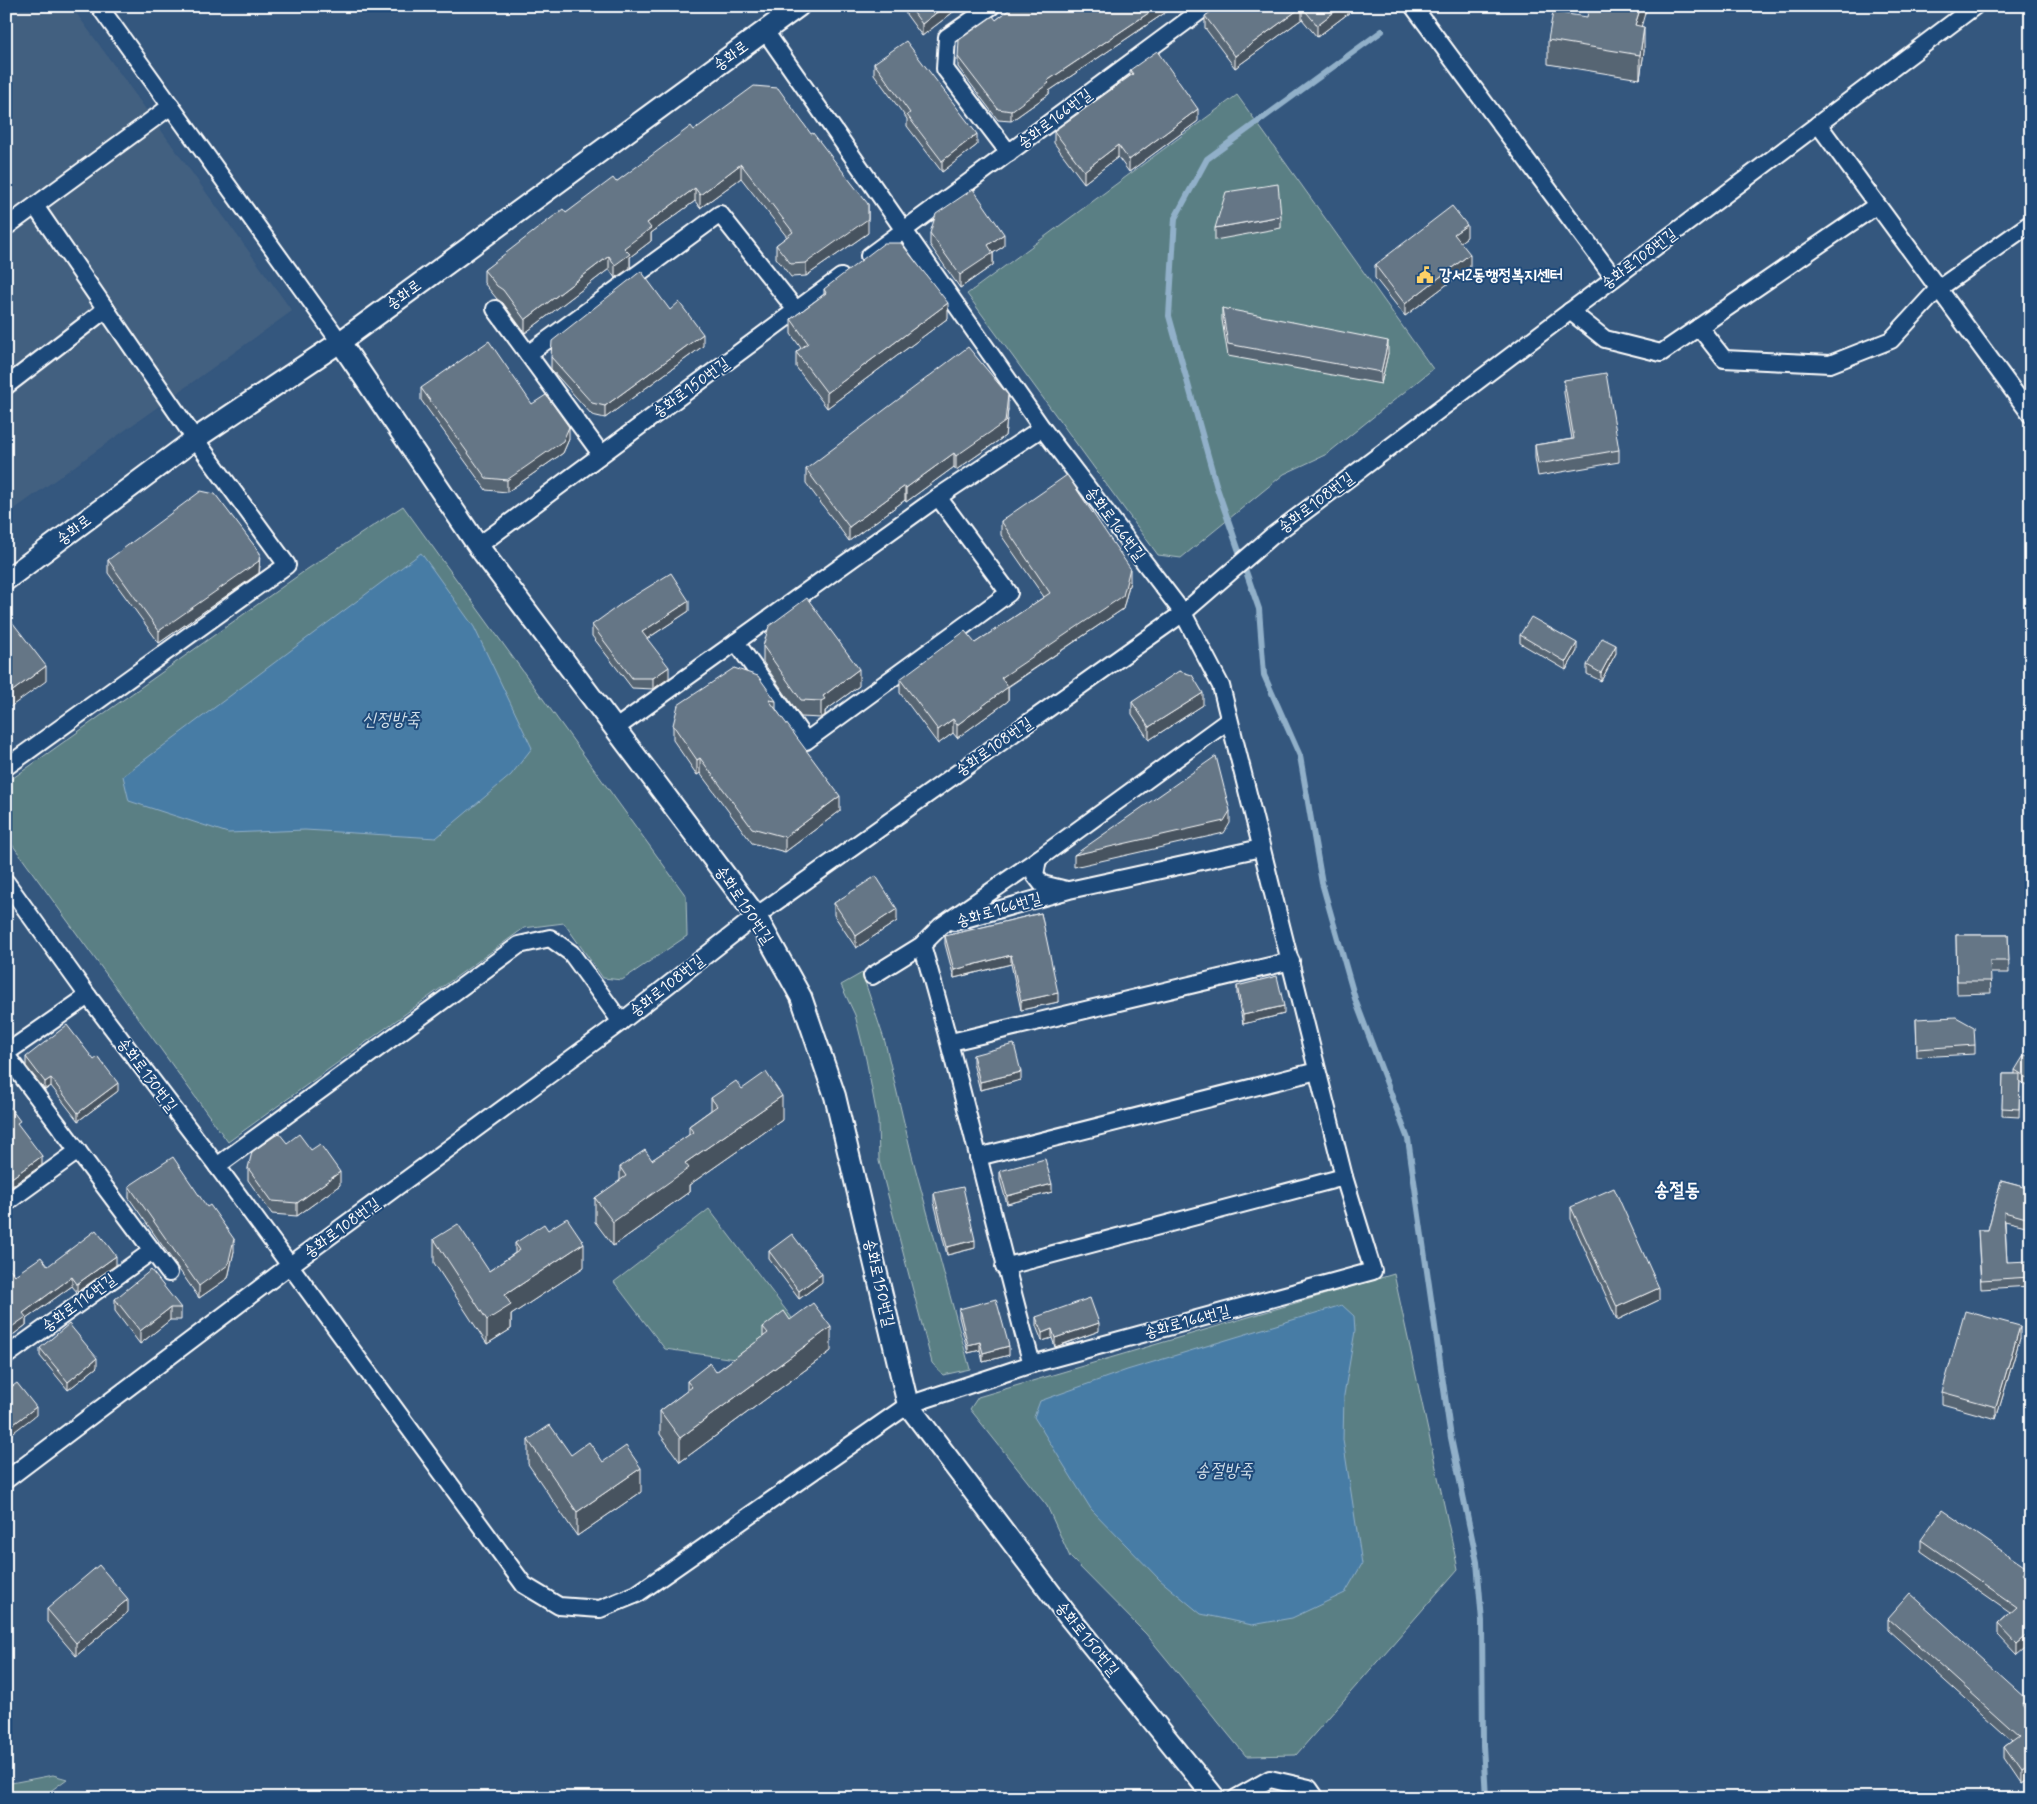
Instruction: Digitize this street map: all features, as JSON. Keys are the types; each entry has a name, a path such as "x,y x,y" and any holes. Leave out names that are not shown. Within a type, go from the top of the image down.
{"street":[{"path":"99,6 340,342"},
{"name":"송화로","path":"6,580 195,439 340,342 800,6"},
{"path":"992,6 947,37 945,68 1009,153"},
{"name":"송화로166번길","path":"903,231 1207,6"},
{"path":"1413,6 1614,278"},
{"name":"송화로108번길","path":"6,1480 289,1266 621,1022 756,916 1183,613 1272,536 1974,6"},
{"name":"송화로166번길","path":"289,1266 524,1586 559,1606 600,1609 637,1594 908,1405 1032,1364 1373,1271 1344,1177 1221,686 1183,613 1042,428 765,32"},
{"path":"6,226 171,106"},
{"path":"1818,124 2031,416"},
{"path":"1570,311 1605,339 1661,353 1877,205"},
{"path":"6,767 287,565 195,439 34,206"},
{"path":"528,354 720,214 796,310"},
{"path":"1699,327 1724,359 1830,364 1891,340 1938,289 2031,223"},
{"name":"송화로150번길","path":"478,546 903,231"},
{"path":"6,386 106,309"},
{"path":"495,309 601,454"},
{"name":"송화로150번길","path":"340,342 478,546 756,916 801,996 835,1096 908,1405 1065,1612 1215,1798"},
{"path":"616,728 938,497 1042,428"},
{"path":"736,642 806,741 1008,593 938,497"},
{"path":"872,976 922,946 941,926 1038,859 1229,720"},
{"name":"송화로166번길","path":"941,926 1069,890 1261,848"},
{"path":"1038,859 1036,875 1042,884 1069,890"},
{"name":"송화로130번길","path":"6,882 88,996 217,1166 289,1266"},
{"path":"217,1166 519,946 550,938 571,953 621,1022"},
{"path":"922,946 951,1042 1004,1267 1032,1364"},
{"path":"951,1042 1291,961"},
{"path":"88,996 6,1054 169,1274"},
{"path":"978,1157 1317,1071"},
{"path":"6,1203 78,1150"},
{"path":"1004,1267 1344,1177"},
{"name":"송화로116번길","path":"6,1356 152,1251"},
{"path":"1236,1798 1270,1779 1309,1788 1316,1798"}],"shaded area":[{"path":"6,6 71,6 292,311 6,515"}],"green space":[{"path":"1237,95 1433,369 1327,454 1284,474 1181,558 1158,555 967,294"},
{"path":"403,506 686,896 687,936 622,980 603,978 564,923 524,928 228,1142 6,836 6,783 306,570"},
{"path":"862,973 885,1042 912,1156 970,1369 943,1375 932,1363 879,1161 878,1121 866,1059 855,1015 841,985"},
{"path":"709,1209 795,1322 742,1360 665,1349 614,1282"},
{"path":"1394,1274 1458,1569 1296,1755 1246,1756 1146,1634 1070,1557 1047,1506 970,1409 978,1397"},
{"path":"53,1775 67,1779 41,1798 6,1798 6,1784"}],"water":[{"name":"신정방죽","path":"421,553 474,627 532,748 511,775 436,838 305,830 228,833 129,801 123,776"},
{"name":"송절방죽","path":"1342,1305 1354,1316 1355,1331 1344,1395 1343,1440 1362,1564 1345,1593 1292,1618 1252,1625 1201,1614 1160,1580 1091,1509 1034,1417 1040,1401 1127,1370"}],"building":[{"path":"909,6 945,6 922,24"},
{"path":"1014,6 1159,6 1047,81 1049,83 1011,111 998,109 958,57 959,40 993,16 996,20"},
{"path":"1219,6 1342,6 1317,25 1302,7 1235,56 1205,16"},
{"path":"1589,6 1609,8 1610,6 1641,6 1635,25 1644,27 1640,55 1548,40 1553,12 1587,17"},
{"path":"906,41 977,134 942,161 907,115 910,113 874,63"},
{"path":"1157,51 1198,109 1129,160 1118,145 1084,171 1054,131 1133,74 1130,70"},
{"path":"754,86 778,88 811,134 813,133 868,204 868,219 806,263 791,264 776,245 793,232 741,164 700,195 695,188 647,223 651,228 624,248 630,254 615,265 609,256 525,320 503,290 497,286 484,270 563,209 566,213 613,178 616,182 691,126 694,130"},
{"path":"1278,184 1281,216 1215,228 1226,192"},
{"path":"973,189 1004,234 988,245 993,253 960,275 930,233 936,214"},
{"path":"1452,206 1467,225 1454,234 1470,254 1405,304 1375,265"},
{"path":"884,243 901,243 948,303 827,393 796,352 808,343 791,319 826,293 824,289"},
{"path":"641,271 670,310 679,302 703,334 605,406 592,403 551,357 552,341"},
{"path":"1222,308 1388,341 1381,372 1228,344"},
{"path":"489,341 532,404 546,395 569,427 563,441 507,480 486,478 421,388"},
{"path":"968,347 1008,395 1005,422 956,456 954,453 849,527 806,469"},
{"path":"1606,373 1619,450 1538,464 1535,445 1574,439 1564,380"},
{"path":"1067,475 1130,568 1123,596 1001,678 1008,687 957,725 953,719 938,730 900,679 965,631 975,643 1050,593 1001,521"},
{"path":"201,491 215,494 260,553 259,561 159,631 108,560"},
{"path":"671,573 689,601 642,632 669,667 653,678 632,678 592,625 621,604"},
{"path":"807,598 859,669 823,696 825,699 821,701 801,700 763,646 769,626"},
{"path":"6,614 46,666 6,696"},
{"path":"1531,617 1577,643 1566,662 1520,635"},
{"path":"1602,638 1616,645 1601,673 1587,665"},
{"path":"734,668 758,676 776,701 769,700 840,796 785,837 752,828 700,758 697,760 673,725 678,705"},
{"path":"1179,671 1192,675 1203,693 1149,727 1132,702"},
{"path":"6,731 11,736 6,740"},
{"path":"1216,756 1230,811 1224,821 1074,855"},
{"path":"876,876 897,909 856,936 834,903"},
{"path":"1041,913 1058,993 1021,1001 1011,955 954,970 945,936"},
{"path":"1956,935 2008,935 2009,961 1990,961 1991,981 1957,981"},
{"path":"1277,976 1284,1006 1243,1015 1237,986"},
{"path":"1956,1017 1974,1027 1975,1045 1917,1049 1916,1019"},
{"path":"67,1025 94,1060 98,1057 118,1083 78,1113 51,1078 45,1082 26,1057"},
{"path":"1014,1044 1021,1072 980,1082 973,1055"},
{"path":"2031,1054 2031,1080 2015,1070 2023,1057"},
{"path":"766,1072 782,1096 685,1163 689,1168 613,1222 595,1198 626,1176 620,1167 645,1150 652,1160 693,1132 689,1126 717,1106 711,1098 736,1081 742,1089"},
{"path":"2003,1074 2020,1074 2019,1109 2002,1108"},
{"path":"6,1102 20,1121 17,1123 42,1156 6,1182"},
{"path":"279,1133 287,1143 299,1134 311,1150 320,1144 340,1172 297,1203 272,1201 248,1168 252,1152"},
{"path":"173,1157 207,1207 210,1205 234,1239 228,1265 199,1286 129,1186"},
{"path":"1045,1159 1052,1184 1007,1196 1000,1171"},
{"path":"2001,1181 2031,1189 2030,1219 2004,1212 2007,1262 2030,1261 2031,1277 1981,1280 1978,1230 1988,1230"},
{"path":"963,1187 975,1240 947,1247 934,1193"},
{"path":"1614,1188 1659,1288 1617,1307 1571,1207"},
{"path":"567,1218 584,1243 505,1295 511,1305 487,1320 434,1239 458,1224 489,1271 520,1250 515,1243 544,1224 548,1230"},
{"path":"96,1230 116,1256 77,1284 72,1277 23,1313 26,1317 6,1331 6,1264 15,1275 41,1257 48,1266"},
{"path":"792,1234 822,1274 799,1291 769,1251"},
{"path":"151,1270 181,1308 170,1308 140,1331 115,1299"},
{"path":"1090,1298 1099,1323 1055,1338 1052,1329 1042,1333 1036,1317"},
{"path":"996,1299 1009,1346 983,1353 980,1342 968,1345 959,1309"},
{"path":"813,1303 831,1327 680,1438 660,1411 692,1387 687,1381 710,1363 716,1372 768,1333 763,1327 784,1311 790,1320"},
{"path":"1965,1311 2020,1326 1996,1407 1942,1392"},
{"path":"69,1324 97,1358 68,1382 40,1348"},
{"path":"6,1383 10,1388 17,1383 36,1407 6,1430"},
{"path":"550,1425 571,1455 589,1442 603,1462 626,1446 641,1468 577,1512 528,1440"},
{"path":"1942,1510 2027,1568 2022,1574 2031,1583 2031,1632 2017,1644 1998,1624 2017,1607 1921,1540"},
{"path":"99,1565 128,1599 76,1643 47,1609"},
{"path":"1910,1593 2027,1699 2022,1705 2031,1716 2031,1765 2021,1771 2004,1747 2019,1736 1888,1618"}],"waterway":[{"path":"1382,31 1207,159 1175,218 1169,316 1217,488 1259,609 1264,675 1300,756 1322,883 1356,1002 1408,1139 1451,1438 1477,1562 1482,1621 1483,1745 1486,1798"}],"place":[{"name":"강서2동행정복지센터","path":"1425,275"}],"district":[{"name":"송절동","path":"1677,1190"}]}
